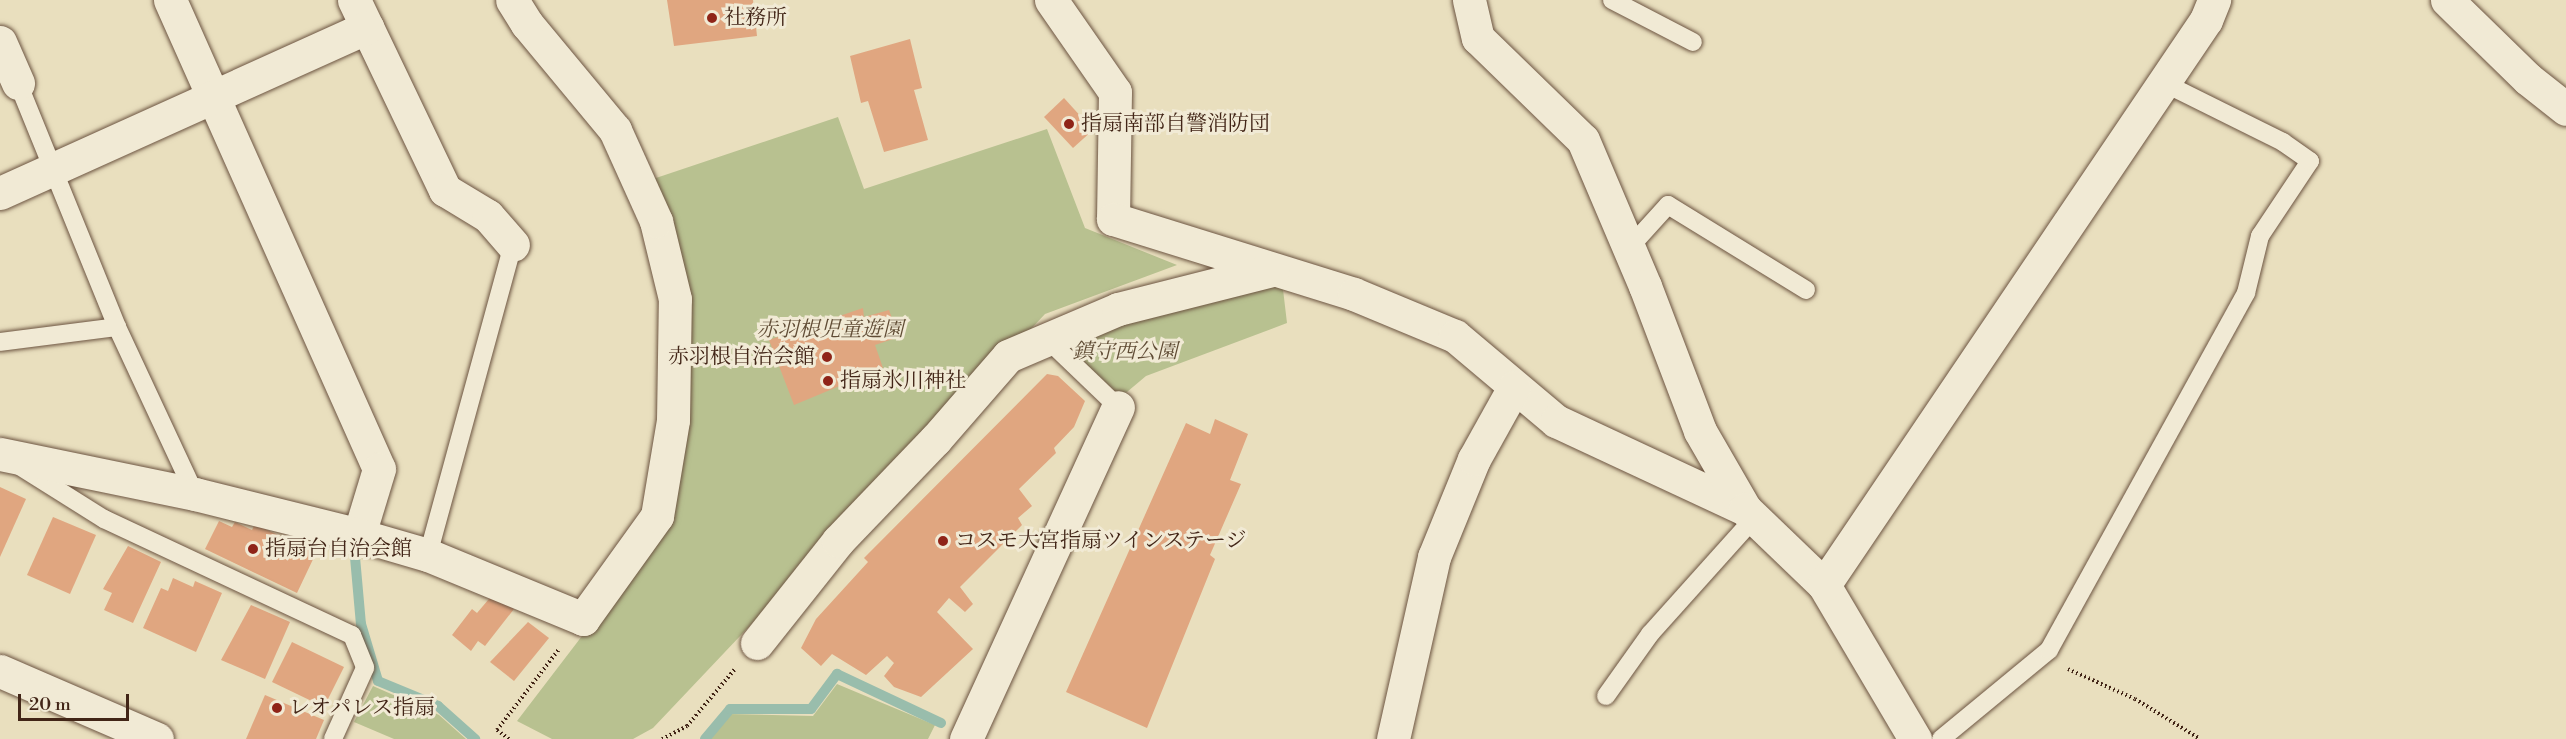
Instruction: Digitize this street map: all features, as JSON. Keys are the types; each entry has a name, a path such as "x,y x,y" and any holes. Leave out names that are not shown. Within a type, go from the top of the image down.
{"street":[{"path":"170,0 215,96 379,469 359,534"},
{"path":"1,454 195,494 359,534 428,555 584,619 657,516 673,420 675,299 656,221 615,130 527,24 512,0"},
{"path":"1051,0 1115,92 1113,219 1354,294 1455,336 1556,421 1750,514"},
{"path":"1468,0 1478,38 1583,140 1629,248 1700,431 1750,514 1824,585 1915,739"},
{"path":"1824,585 2206,20 2214,0"},
{"path":"2447,0 2528,79 2566,109"},
{"path":"0,193 215,96 360,13 445,190 488,216 513,245"},
{"path":"0,42 18,84"},
{"path":"757,643 838,541 935,440 1008,356 1118,309 1272,270"},
{"path":"1393,739 1434,557 1474,459 1514,387"},
{"path":"966,739 1118,407"},
{"path":"0,671 158,739"}],"lane":[{"path":"1612,0 1693,42"},
{"path":"1941,739 2049,650 2246,293 2260,236 2310,161 2283,142 2162,82"},
{"path":"18,84 55,168 117,327 195,494"},
{"path":"1629,248 1668,205 1806,290"},
{"path":"428,555 513,245"},
{"path":"0,342 117,327"},
{"path":"1047,339 1118,407"},
{"path":"1,454 104,519 352,635 365,669 333,739"},
{"path":"1606,696 1650,634 1750,514"}],"path":[{"path":"509,739 497,730 584,619"},
{"path":"662,739 687,726 757,643"},
{"path":"2040,657 2135,699 2199,739"}],"green space":[{"name":"赤羽根児童遊園","path":"838,117 864,189 1047,129 1085,228 1177,265 1045,314 653,728 633,739 552,739 517,721 673,517 653,179"},
{"name":"鎮守西公園","path":"1282,281 1287,323 1146,376 1121,397 1065,344 1123,318"},
{"path":"837,684 935,725 928,739 710,739 729,714 813,716"},
{"path":"373,686 439,715 466,739 394,739 354,722"}],"building":[{"name":"社務所","path":"667,0 753,0 757,36 674,46"},
{"path":"910,39 922,88 914,90 928,140 884,152 868,101 861,103 850,56"},
{"path":"1064,98 1093,130 1073,148 1044,117"},
{"name":"赤羽根自治会館","path":"863,308 864,317 889,310 899,337 875,345 883,368 794,405 769,340"},
{"name":"コスモ大宮指扇ツインステージ","path":"1047,374 1058,376 1085,401 1074,427 1054,448 1056,453 1019,489 1032,506 1018,518 1022,525 960,587 973,604 965,612 949,598 937,612 973,649 921,697 894,687 884,676 894,663 887,656 866,675 832,654 821,666 801,648 816,619 868,562 864,558"},
{"name":"コスモ大宮指扇ツインステージ","path":"1215,419 1248,434 1230,480 1241,484 1210,555 1215,559 1147,728 1066,692 1186,423 1210,434"},
{"path":"0,487 26,499 0,557"},
{"path":"53,517 96,535 70,594 27,575"},
{"path":"219,521 232,527 235,522 252,530 255,524 316,553 297,593 205,549"},
{"path":"128,546 161,562 133,623 104,610 112,593 103,589"},
{"path":"173,578 193,587 195,581 222,593 196,652 143,628 161,588 168,591"},
{"path":"494,593 514,609 485,646 478,641 471,651 452,635 472,609 477,613"},
{"path":"251,605 290,622 265,679 221,660"},
{"path":"528,622 549,638 514,681 490,662"},
{"path":"292,642 344,667 324,707 272,682"},
{"name":"レオパレス指扇","path":"265,695 324,720 316,739 246,739"}],"waterway":[{"path":"354,546 361,624 378,681 438,706 475,739"},
{"path":"705,739 730,709 811,709 837,674 941,723"}],"place":[{"name":"社務所","path":"712,18"},
{"name":"指扇南部自警消防団","path":"1069,124"},
{"name":"赤羽根自治会館","path":"827,357"},
{"name":"指扇氷川神社","path":"828,381"},
{"name":"コスモ大宮指扇ツインステージ","path":"943,541"},
{"name":"指扇台自治会館","path":"253,549"},
{"name":"レオパレス指扇","path":"277,708"}]}
